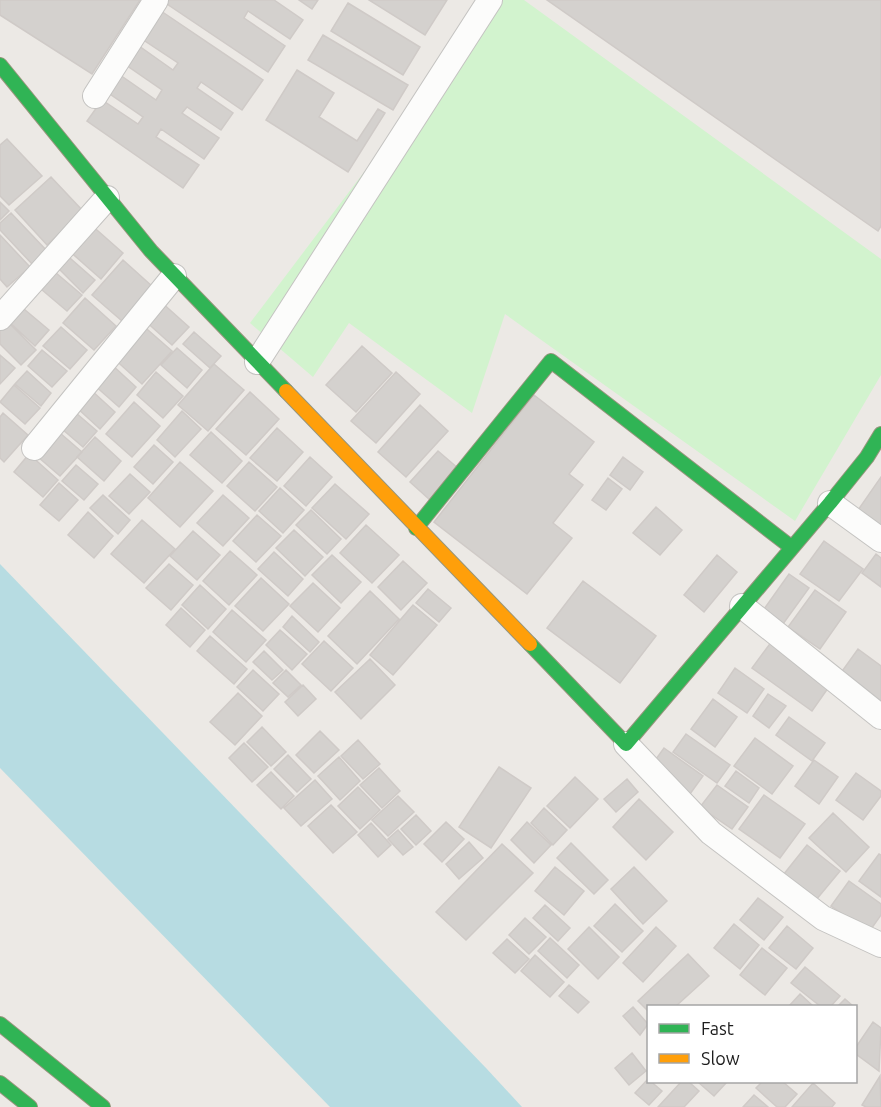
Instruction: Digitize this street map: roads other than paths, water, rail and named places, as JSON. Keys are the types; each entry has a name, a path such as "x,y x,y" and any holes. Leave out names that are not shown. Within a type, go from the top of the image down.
{"main road":[{"path":"0,65 61,137 107,198 174,276 626,744 830,503 867,458 881,434"},
{"path":"416,528 551,362 791,547"},
{"path":"0,1024 103,1107"},
{"path":"0,1083 30,1107"}],"street":[{"path":"95,96 156,0"},
{"path":"257,362 490,0"},
{"path":"0,318 107,198"},
{"path":"34,448 174,276"},
{"path":"830,503 881,540"},
{"path":"742,606 881,717"},
{"path":"626,744 711,833 823,918 881,945"}],"water":[{"path":"0,564 522,1107 330,1107 0,768"}]}
